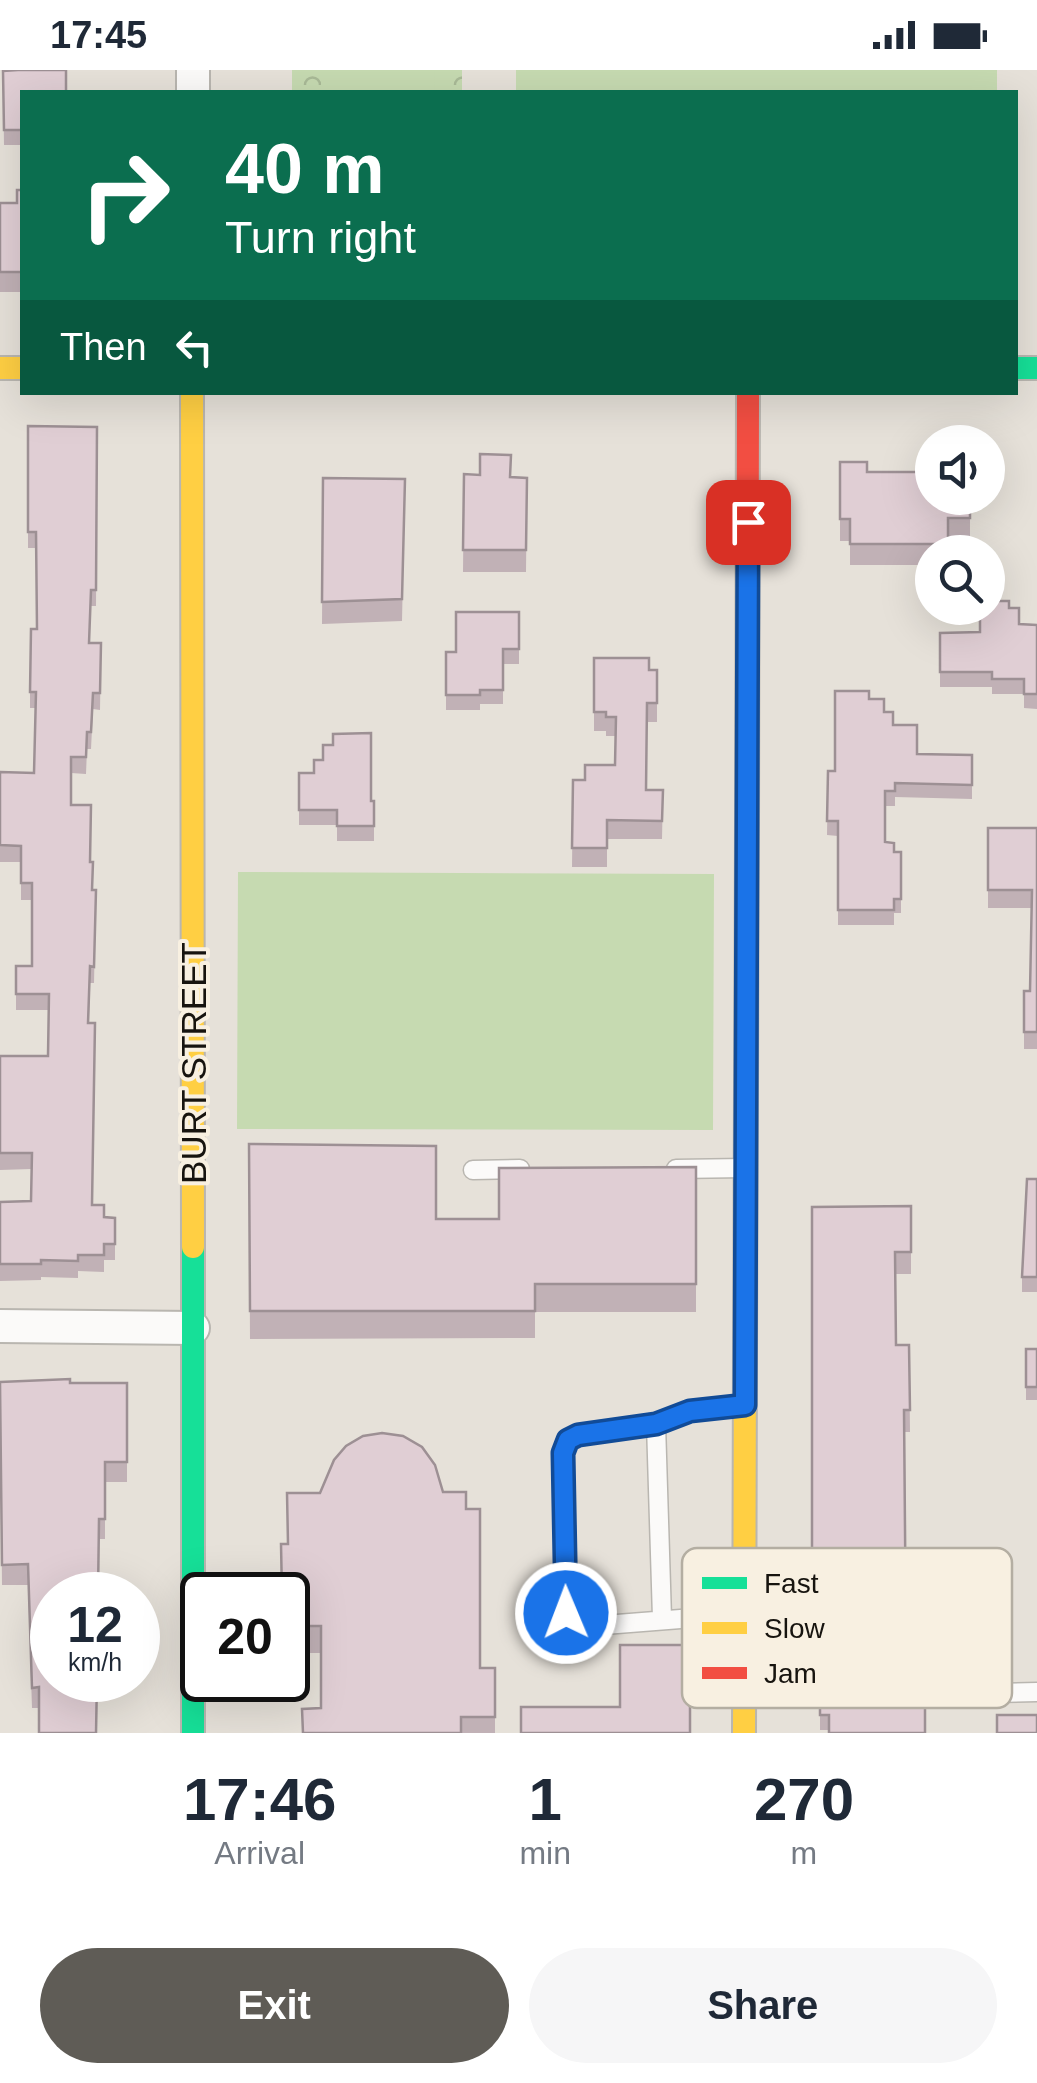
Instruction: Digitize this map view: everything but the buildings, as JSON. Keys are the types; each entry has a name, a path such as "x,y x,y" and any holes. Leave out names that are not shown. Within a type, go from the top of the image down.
{"street":[{"name":"BURT STREET","path":"192,395 194,1733"},
{"path":"744,1548 748,395"},
{"path":"0,1326 194,1328"}],"lane":[{"path":"648,1169 746,1168"},
{"path":"473,1170 532,1169"},
{"path":"682,1617 579,1627 568,1623 563,1453 568,1440 578,1435 656,1424 690,1411 745,1405"},
{"path":"656,1424 662,1618"},
{"path":"1012,1693 1037,1692"}],"green space":[{"path":"292,70 462,70 462,90 292,90"},
{"path":"321,70 434,70 435,90 321,90"},
{"path":"516,70 997,70 997,90 516,90"},
{"path":"238,872 714,874 713,1130 237,1129"}],"traffic: fast":[{"path":"1018,368 1037,368"},
{"path":"745,1350 747,823"},
{"path":"193,1247 193,1733"}],"traffic: slow":[{"path":"0,368 20,368"},
{"path":"192,395 193,1247"},
{"path":"744,1548 745,1350"},
{"path":"744,1708 744,1733"}],"traffic: jam":[{"path":"747,823 748,395"}],"route":[{"path":"566,1613 563,1453 568,1440 578,1435 656,1424 690,1411 745,1405 748,522"}]}
